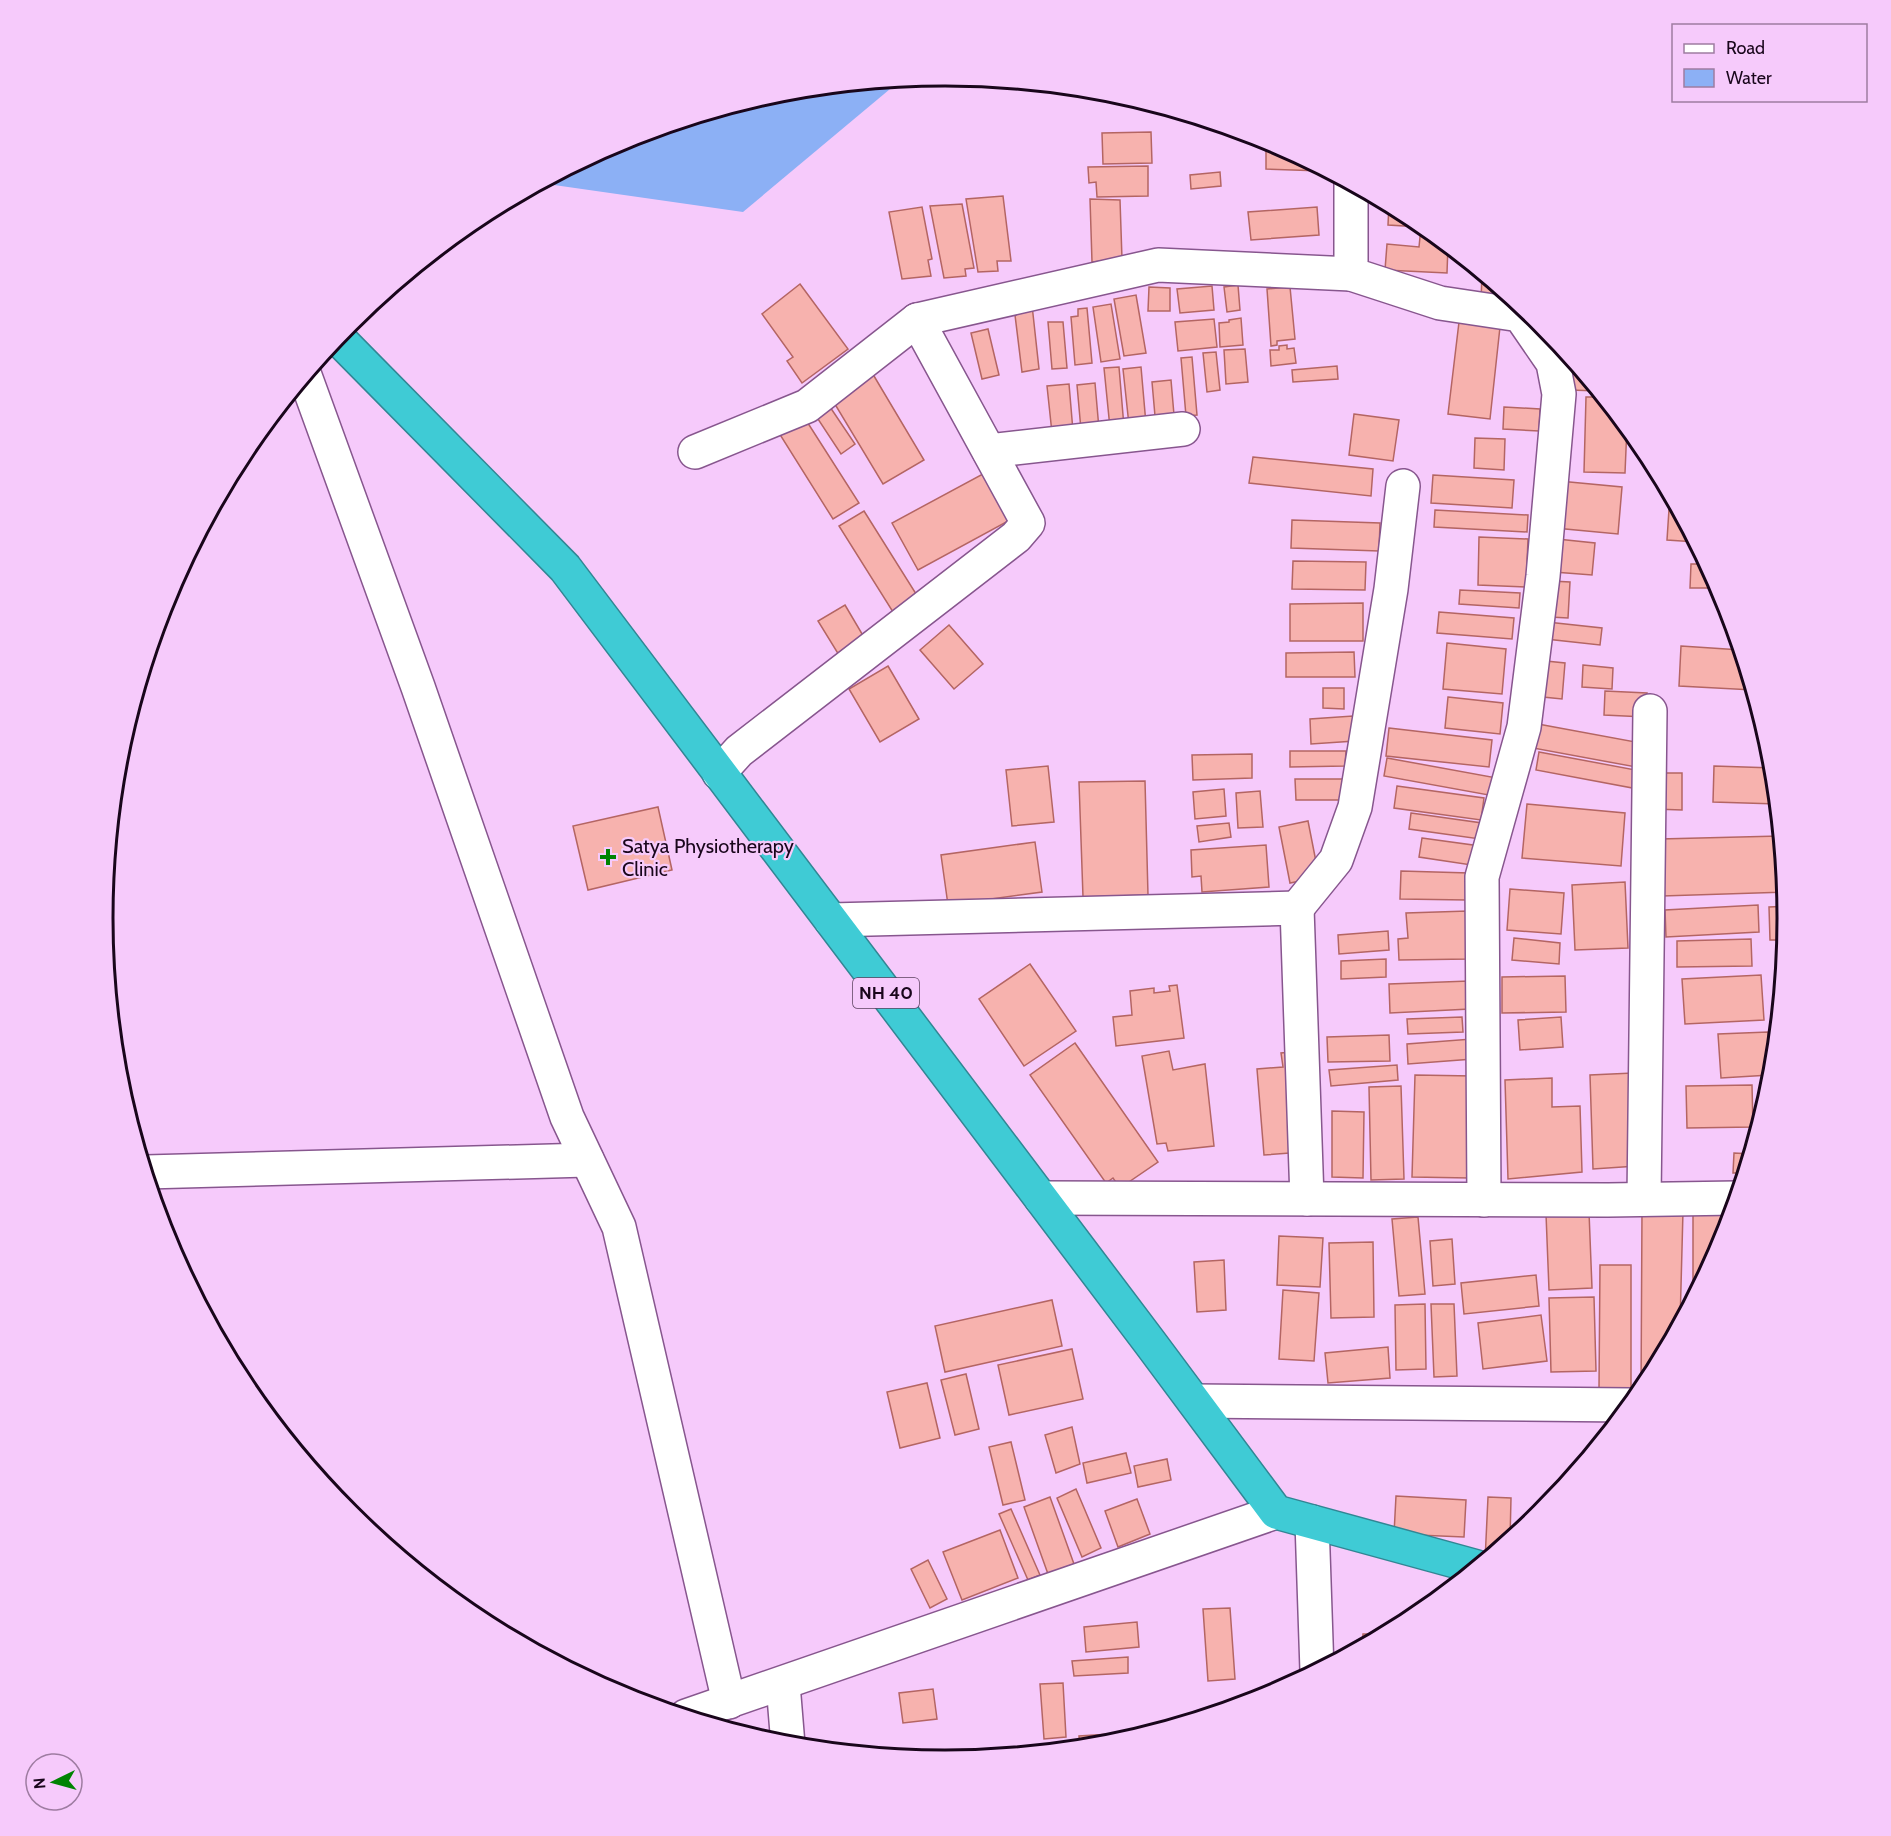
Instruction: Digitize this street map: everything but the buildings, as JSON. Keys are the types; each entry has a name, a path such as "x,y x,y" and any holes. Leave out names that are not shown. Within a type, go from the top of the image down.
{"highway":[{"name":"NH 40","path":"344,344 565,568 1276,1512"},
{"path":"1276,1512 1468,1565"}],"street":[{"path":"1351,274 1352,192"},
{"path":"695,452 807,406 917,320 1158,265 1351,274 1440,303 1519,315"},
{"path":"1484,1200 1482,877 1524,727 1543,576 1559,394 1552,363 1522,318"},
{"path":"719,773 740,751 1016,537 1028,523 917,320"},
{"path":"308,384 418,687 567,1117 619,1227 729,1702"},
{"path":"989,451 1183,429"},
{"path":"1307,1199 1297,908 1336,860 1355,807 1391,589 1403,486"},
{"path":"1644,1199 1650,711"},
{"path":"831,920 1297,908"},
{"path":"153,1172 587,1160"},
{"path":"1041,1198 1484,1200 1729,1198"},
{"path":"1194,1401 1621,1405"},
{"path":"698,1712 1276,1512"},
{"path":"1312,1522 1317,1664"},
{"path":"783,1684 787,1736"}],"water":[{"path":"892,87 743,212 552,185 627,149 730,114 783,101"}],"place":[{"name":"Satya Physiotherapy Clinic","path":"608,857"}]}
